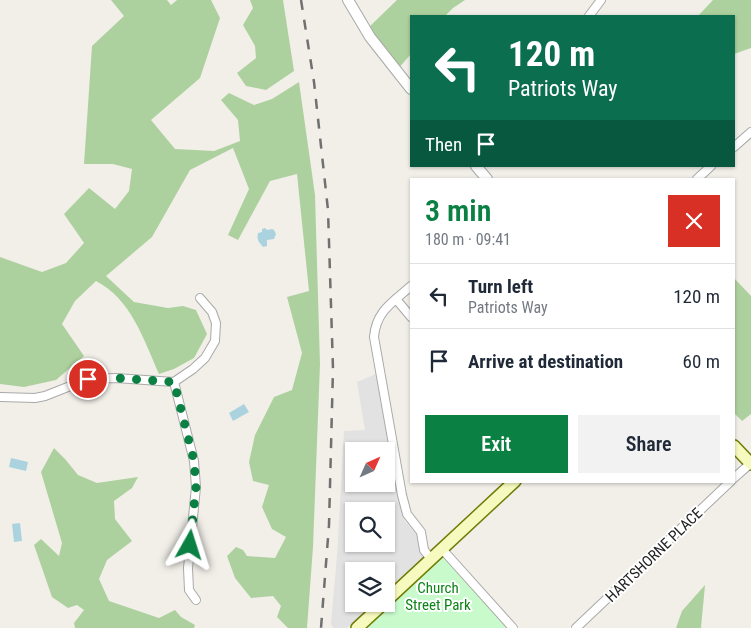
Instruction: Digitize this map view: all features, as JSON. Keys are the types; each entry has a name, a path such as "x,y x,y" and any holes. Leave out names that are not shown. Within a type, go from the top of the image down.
{"main road":[{"path":"735,447 751,463"},
{"path":"395,593 513,483"},
{"path":"357,628 374,612"}],"street":[{"path":"348,0 370,37 410,88"},
{"path":"590,15 601,0"},
{"path":"735,146 751,132"},
{"path":"477,167 486,178"},
{"path":"698,178 711,167"},
{"path":"410,287 383,310 375,327 374,344 407,514 420,532 424,550 431,559"},
{"path":"0,397 35,398 45,396 88,379 116,378 174,382 205,358 215,341 216,323 212,312 200,298"},
{"path":"396,299 410,316"},
{"path":"174,382 194,461 196,487 188,568 189,590 196,600"},
{"path":"735,477 751,463"},
{"name":"HARTSHORNE PLACE","path":"576,628 729,483"},
{"path":"442,549 513,628"}],"green space":[{"path":"111,0 167,0 171,5 177,0 211,0 220,18 200,78 151,120 175,149 214,151 240,141 238,120 221,100 229,93 254,105 272,99 299,82 315,195 320,364 313,547 307,628 288,628 277,617 281,606 273,596 251,598 235,578 227,556 236,547 243,550 247,556 275,558 286,537 272,529 262,507 269,485 253,481 249,462 255,435 274,397 292,390 302,353 287,297 309,291 297,174 270,181 238,240 228,235 249,189 233,148 190,170 152,237 106,276 134,302 168,308 183,306 196,310 207,334 194,358 174,369 159,374 142,334 127,309 118,298 96,281 75,301 62,324 84,356 56,380 24,387 0,384 0,257 42,272 66,263 84,243 64,214 89,188 115,209 129,191 132,169 113,164 84,164 92,46 124,16"},
{"path":"250,0 283,0 294,71 266,90 246,86 237,73 256,58 255,46 243,25 253,8"},
{"path":"397,0 465,0 446,15 410,15 410,55 397,70 366,30"},
{"path":"713,0 751,0 751,48 735,54 735,15 699,15"},
{"path":"735,279 751,296 751,414 742,421 735,414"},
{"path":"54,448 78,475 97,483 138,477 132,488 114,501 115,519 132,541 107,560 99,579 109,601 159,618 175,610 181,617 195,625 194,628 75,628 74,623 84,610 77,605 68,608 52,597 34,545 41,539 59,556 62,543 41,472"},
{"name":"Church Street Park","path":"439,552 509,628 362,628 378,612 395,612 395,595"},
{"path":"705,585 701,628 676,628 682,611"}],"shaded area":[{"path":"378,373 391,442 345,442 345,492 395,492 395,466 405,521 432,552 395,585 395,562 345,562 345,612 365,612 347,628 333,628 331,624 344,431 365,430 357,382"}],"water":[{"path":"265,228 267,230 274,230 276,234 274,239 267,240 267,246 263,247 259,241 258,233 262,232 262,229"},
{"path":"244,404 249,412 233,421 229,413"},
{"path":"11,458 28,462 26,471 9,467"},
{"path":"20,523 22,541 14,542 12,524"}],"railway":[{"path":"301,0 314,82 328,210 333,369 329,525 321,628"}],"route":[{"path":"88,379 116,378 174,382 194,461 196,487 190,545"}]}
